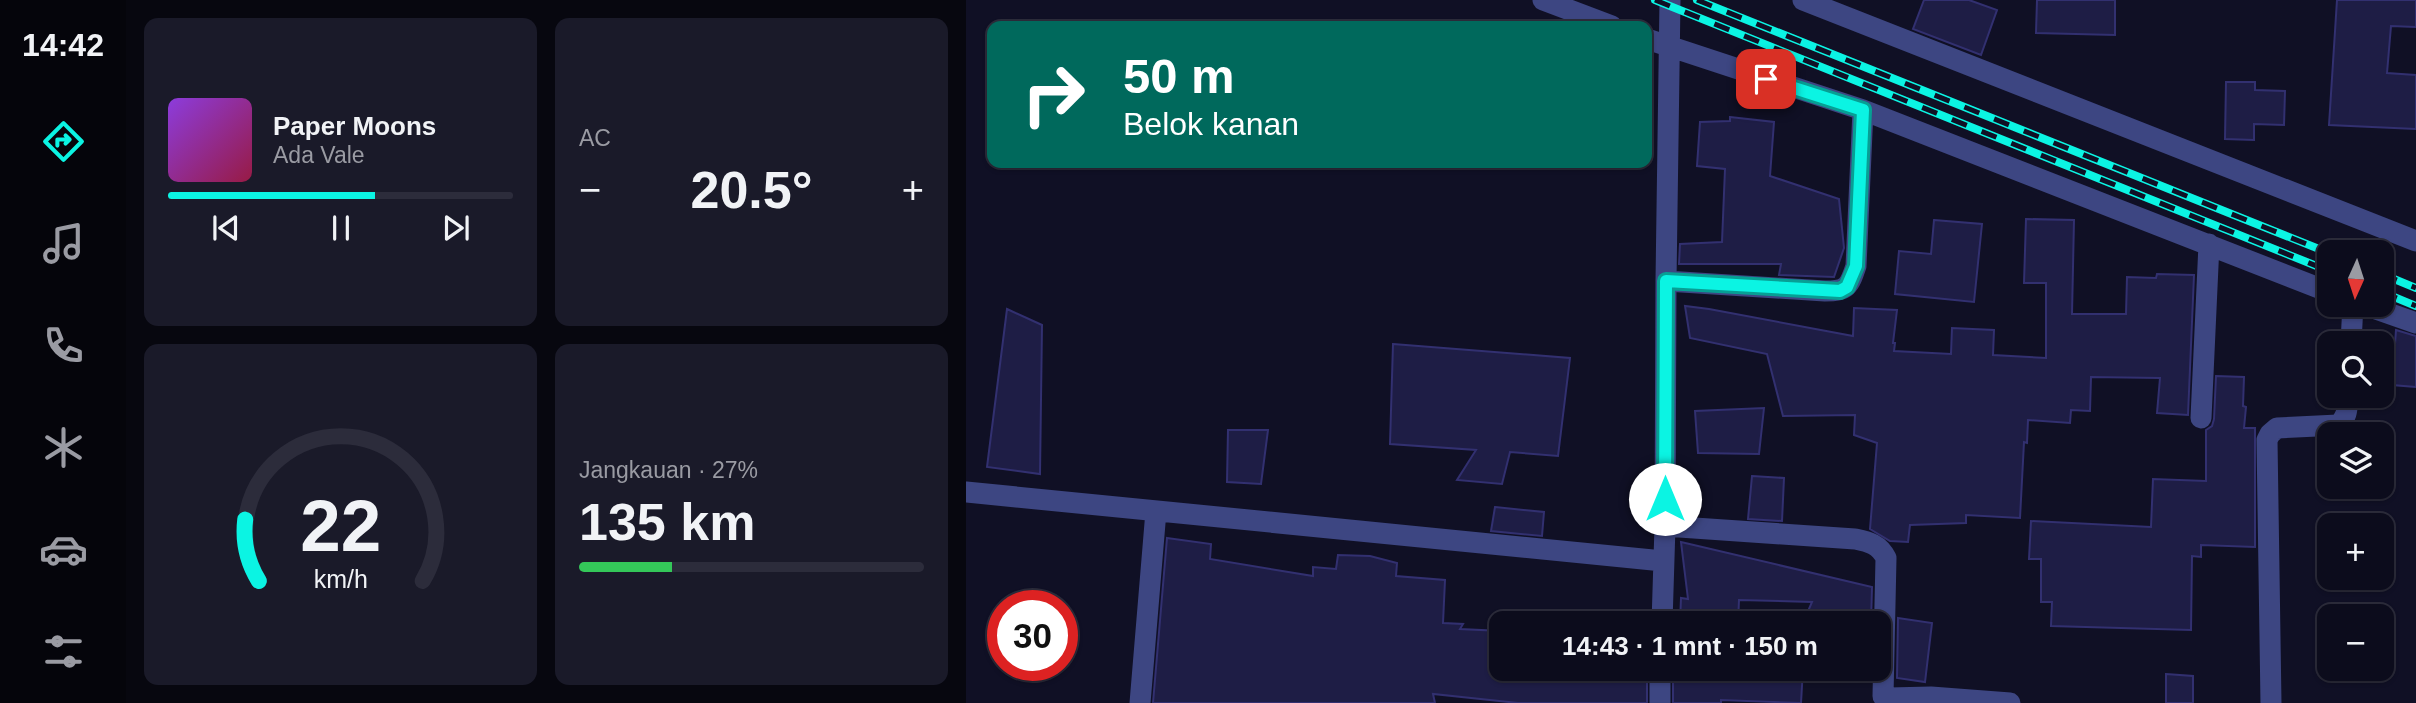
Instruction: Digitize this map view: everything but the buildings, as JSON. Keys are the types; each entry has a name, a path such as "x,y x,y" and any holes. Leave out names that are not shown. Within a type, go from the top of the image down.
{"street":[{"path":"1543,0 1599,21"},
{"path":"1661,611 1665,526 1670,0"},
{"path":"1803,0 2416,241"},
{"path":"1652,41 1863,110 2317,287"},
{"path":"1666,281 1825,291 1840,291 1847,287 1856,266 1863,110"},
{"path":"2201,418 2209,244"},
{"path":"2394,315 2416,323"},
{"path":"2271,703 2267,440 2277,429 2338,425 2344,420 2347,408"},
{"path":"966,492 1663,561"},
{"path":"1140,703 1156,511"},
{"path":"1665,526 1871,542 1882,550 1886,558 1883,696 2010,703"},
{"path":"1660,681 1660,703"}],"railway":[{"path":"1655,0 2317,266"},
{"path":"1697,0 2317,248"},
{"path":"2394,279 2416,288"},
{"path":"2394,297 2416,306"}],"route":[{"path":"1665,499 1666,281 1840,291 1847,287 1856,266 1863,110 1766,79"}]}
